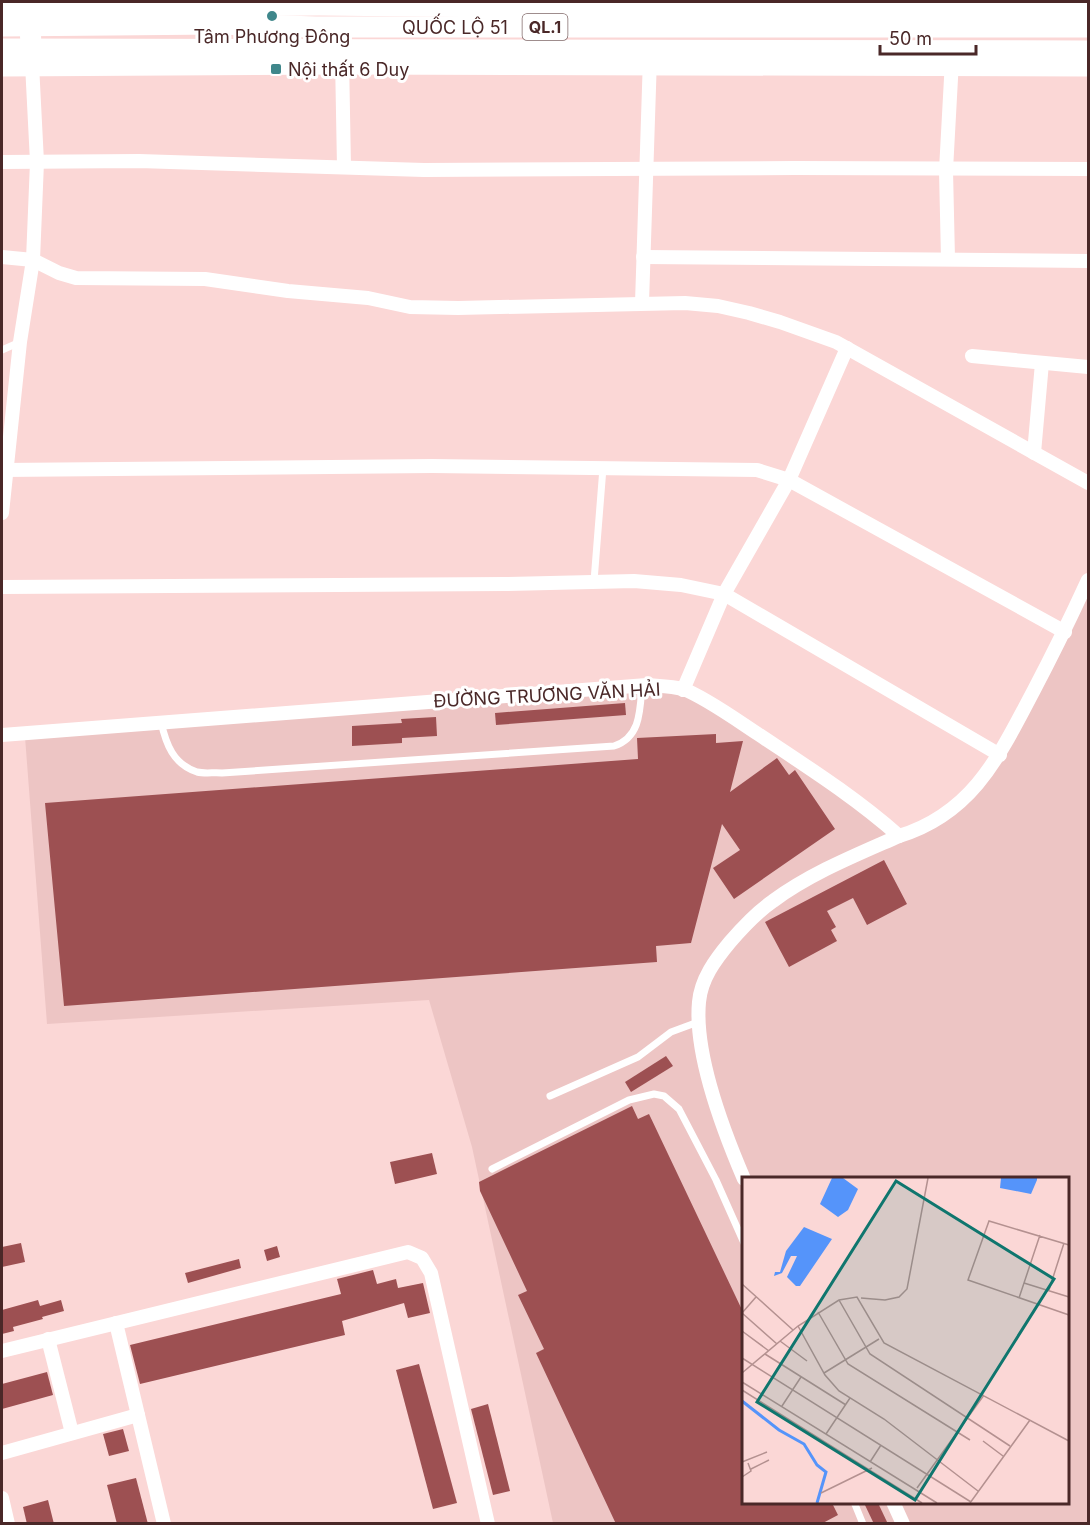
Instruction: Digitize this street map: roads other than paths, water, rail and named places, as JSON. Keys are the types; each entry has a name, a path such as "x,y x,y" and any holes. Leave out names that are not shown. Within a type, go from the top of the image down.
{"main road":[{"name":"QUỐC LỘ 51","path":"2,8 30,16 220,11 320,3 1089,27"},
{"name":"QUỐC LỘ 51","path":"2,26 30,16 150,4 220,11 316,27 1089,13"},
{"path":"30,16 32,56"},
{"name":"QUỐC LỘ 51","path":"2,49 32,56 650,58 952,58 1089,51"},
{"name":"QUỐC LỘ 51","path":"2,66 32,56"},
{"name":"QUỐC LỘ 51","path":"952,58 1089,66"}],"street":[{"path":"316,27 320,3"},
{"path":"2,513 3,470 33,260 37,162 32,56"},
{"path":"342,56 344,167"},
{"path":"642,303 650,58"},
{"path":"948,259 946,170 952,58"},
{"path":"2,162 139,161 424,170 1089,170"},
{"path":"2,257 33,260 59,273 76,278 205,279 288,291 368,298 410,307 458,308 642,303 718,306 780,321 836,342 1089,483"},
{"path":"643,257 1089,261"},
{"path":"683,690 724,594 789,480 847,348"},
{"path":"972,356 1089,367"},
{"path":"1034,453 1042,363"},
{"path":"3,470 432,466 744,470 769,473 789,480 1065,632"},
{"path":"743,1177 708,1081 698,1022 699,1001 705,978 716,959 736,935 771,902 843,861 899,836 921,829 965,799 1000,755 1065,632 1089,580"},
{"path":"2,586 505,584 594,581 665,583 724,594 1000,755"},
{"name":"ĐƯỜNG TRƯƠNG VĂN HẢI","path":"2,735 642,685 683,690 725,712 870,810 899,836"},
{"path":"2,1351 408,1252 422,1258 431,1273 488,1524"},
{"path":"116,1323 164,1524"},
{"path":"48,1339 72,1433"},
{"path":"2,1453 138,1415"},
{"path":"2,1498 8,1524"},
{"path":"893,1504 903,1524"}],"lane":[{"path":"2,349 20,342"},
{"path":"594,581 603,468"},
{"path":"161,722 166,745 174,756 198,772 222,773 614,746 626,741 636,729 640,718 642,685"},
{"path":"550,1096 638,1058 671,1032 698,1022"},
{"path":"492,1169 629,1100 654,1094 664,1096 679,1109 716,1180 742,1238"},
{"path":"854,1504 863,1524"}],"place":[{"name":"Tâm Phương Đông","path":"272,16"},
{"name":"Nội thất 6 Duy","path":"276,69"}]}
